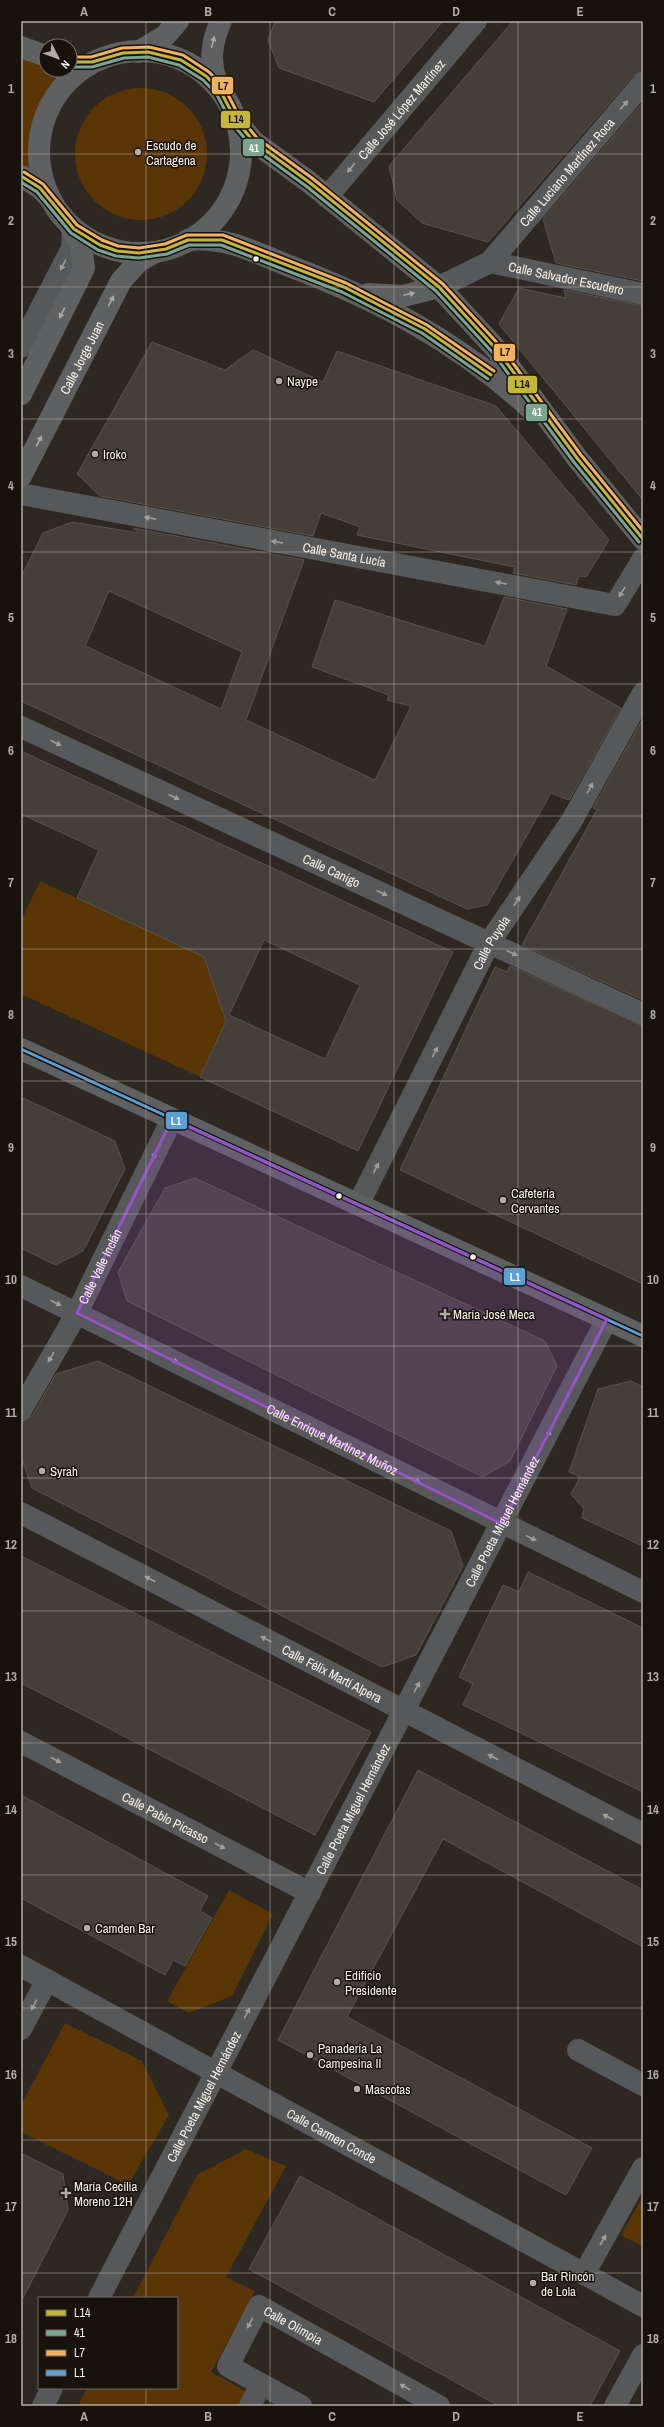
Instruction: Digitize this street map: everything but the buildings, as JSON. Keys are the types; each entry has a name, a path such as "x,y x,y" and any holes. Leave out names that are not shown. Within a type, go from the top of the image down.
{"main road":[{"path":"138,52 165,36 178,21"},
{"path":"221,21 214,38 211,55 213,73 235,119 254,142 327,197 439,288 497,350 577,458 643,539"},
{"path":"21,47 38,53"},
{"path":"49,197 39,160 40,141 45,118 56,96 65,84 80,71 96,62 118,54 138,52 167,55 186,62 206,76 220,90"},
{"path":"78,62 96,62"},
{"path":"72,227 88,239 108,248 130,253 156,252 175,247 188,240 208,226 218,215 235,186 240,157 240,138 235,119"},
{"path":"21,176 40,188 49,197 72,227 81,245 84,268 21,394"},
{"path":"188,240 222,240 362,293 385,296 403,296 439,288"},
{"name":"Calle Jorge Juan","path":"21,476 121,281 138,262 156,252"},
{"path":"344,286 425,329 471,360 517,396 577,458"},
{"path":"21,1049 359,1203 643,1336"}],"street":[{"name":"Calle José López Martínez","path":"327,197 476,21"},
{"name":"Calle Luciano Martínez Roca","path":"490,262 643,83"},
{"path":"21,347 72,248 72,227"},
{"path":"439,288 490,262"},
{"name":"Calle Salvador Escudero","path":"490,262 643,294"},
{"name":"Calle Santa Lucía","path":"21,494 615,605 643,559"},
{"name":"Calle Puyola","path":"359,1203 489,942 571,822 643,693"},
{"name":"Calle Canigo","path":"21,727 643,1014"},
{"name":"Calle Valle Inclán","path":"21,1410 77,1313 172,1119"},
{"name":"Calle Enrique Martínez Muñoz","path":"21,1286 502,1524 643,1592"},
{"name":"Calle Poeta Miguel Hernández","path":"100,2297 502,1524 607,1319"},
{"name":"Calle Félix Martí Alpera","path":"21,1513 643,1834"},
{"name":"Calle Pablo Picasso","path":"21,1742 310,1893"},
{"name":"Calle Carmen Conde","path":"21,1966 643,2306"},
{"path":"21,2028 47,1980"},
{"path":"578,2050 643,2085"},
{"path":"584,2274 643,2168"},
{"name":"Calle Olimpia","path":"301,2406 228,2366 259,2306 439,2406"},
{"path":"615,2406 643,2355"},
{"path":"250,2406 261,2384"},
{"path":"43,2406 52,2389"}],"highlighted area":[{"path":"172,1119 607,1319 502,1524 77,1313"}],"shaded area":[{"path":"21,47 38,53 38,78 72,78 67,82 48,111 43,127 40,144 40,162 43,179 21,176"},
{"path":"78,62 96,62 78,73"},
{"path":"147,88 166,93 178,99 188,107 196,117 202,129 206,141 206,167 202,179 196,191 188,201 178,209 166,215 154,219 135,220 116,215 104,209 94,201 86,191 80,179 76,167 75,148 80,129 86,117 94,107 104,99 116,93 128,89"},
{"path":"40,881 204,957 226,1021 200,1077 21,994 21,921"},
{"path":"229,1890 273,1914 232,1996 189,2013 167,2001"},
{"path":"65,2023 142,2061 169,2115 128,2185 21,2132 21,2105"},
{"path":"246,2149 286,2166 226,2277 255,2291 211,2372 251,2394 244,2406 78,2406 86,2389 178,2389 178,2297 134,2297 197,2175"},
{"path":"643,2196 643,2247 621,2235"}],"transit line":[{"name":"L7","path":"78,57 91,57 122,48 149,47 183,55 209,72 224,87 239,116 257,138 312,178 443,284 501,347 581,455 643,531"},
{"name":"L14","path":"78,62 92,62 123,53 148,52 181,60 206,76 220,90 235,119 254,142 309,182 439,287 497,350 577,458 643,539"},
{"name":"41","path":"78,67 92,67 124,58 148,57 179,65 203,80 216,93 231,122 251,146 306,186 436,291 493,353 573,461 639,542"},
{"name":"L7","path":"24,172 43,184 77,225 102,240 118,246 139,248 165,244 187,235 223,235 346,283 427,325 494,371"},
{"name":"L14","path":"21,176 40,188 74,229 100,245 117,251 139,253 166,249 188,240 222,240 344,287 425,329 491,375"},
{"name":"41","path":"21,182 37,192 71,233 98,250 116,256 139,258 167,254 189,245 221,245 342,292 422,333 488,379"},
{"name":"L1","path":"21,1049 643,1336"}],"place":[{"name":"Escudo de Cartagena","path":"138,152"},
{"name":"Naype","path":"279,381"},
{"name":"Iroko","path":"95,454"},
{"name":"Cafetería Cervantes","path":"503,1200"},
{"name":"María José Meca","path":"445,1314"},
{"name":"Syrah","path":"42,1471"},
{"name":"Camden Bar","path":"87,1928"},
{"name":"Edificio Presidente","path":"337,1982"},
{"name":"Panadería La Campesina II","path":"310,2055"},
{"name":"Mascotas","path":"357,2089"},
{"name":"María Cecilia Moreno 12H","path":"66,2193"},
{"name":"Bar Rincón de Lola","path":"533,2283"}]}
